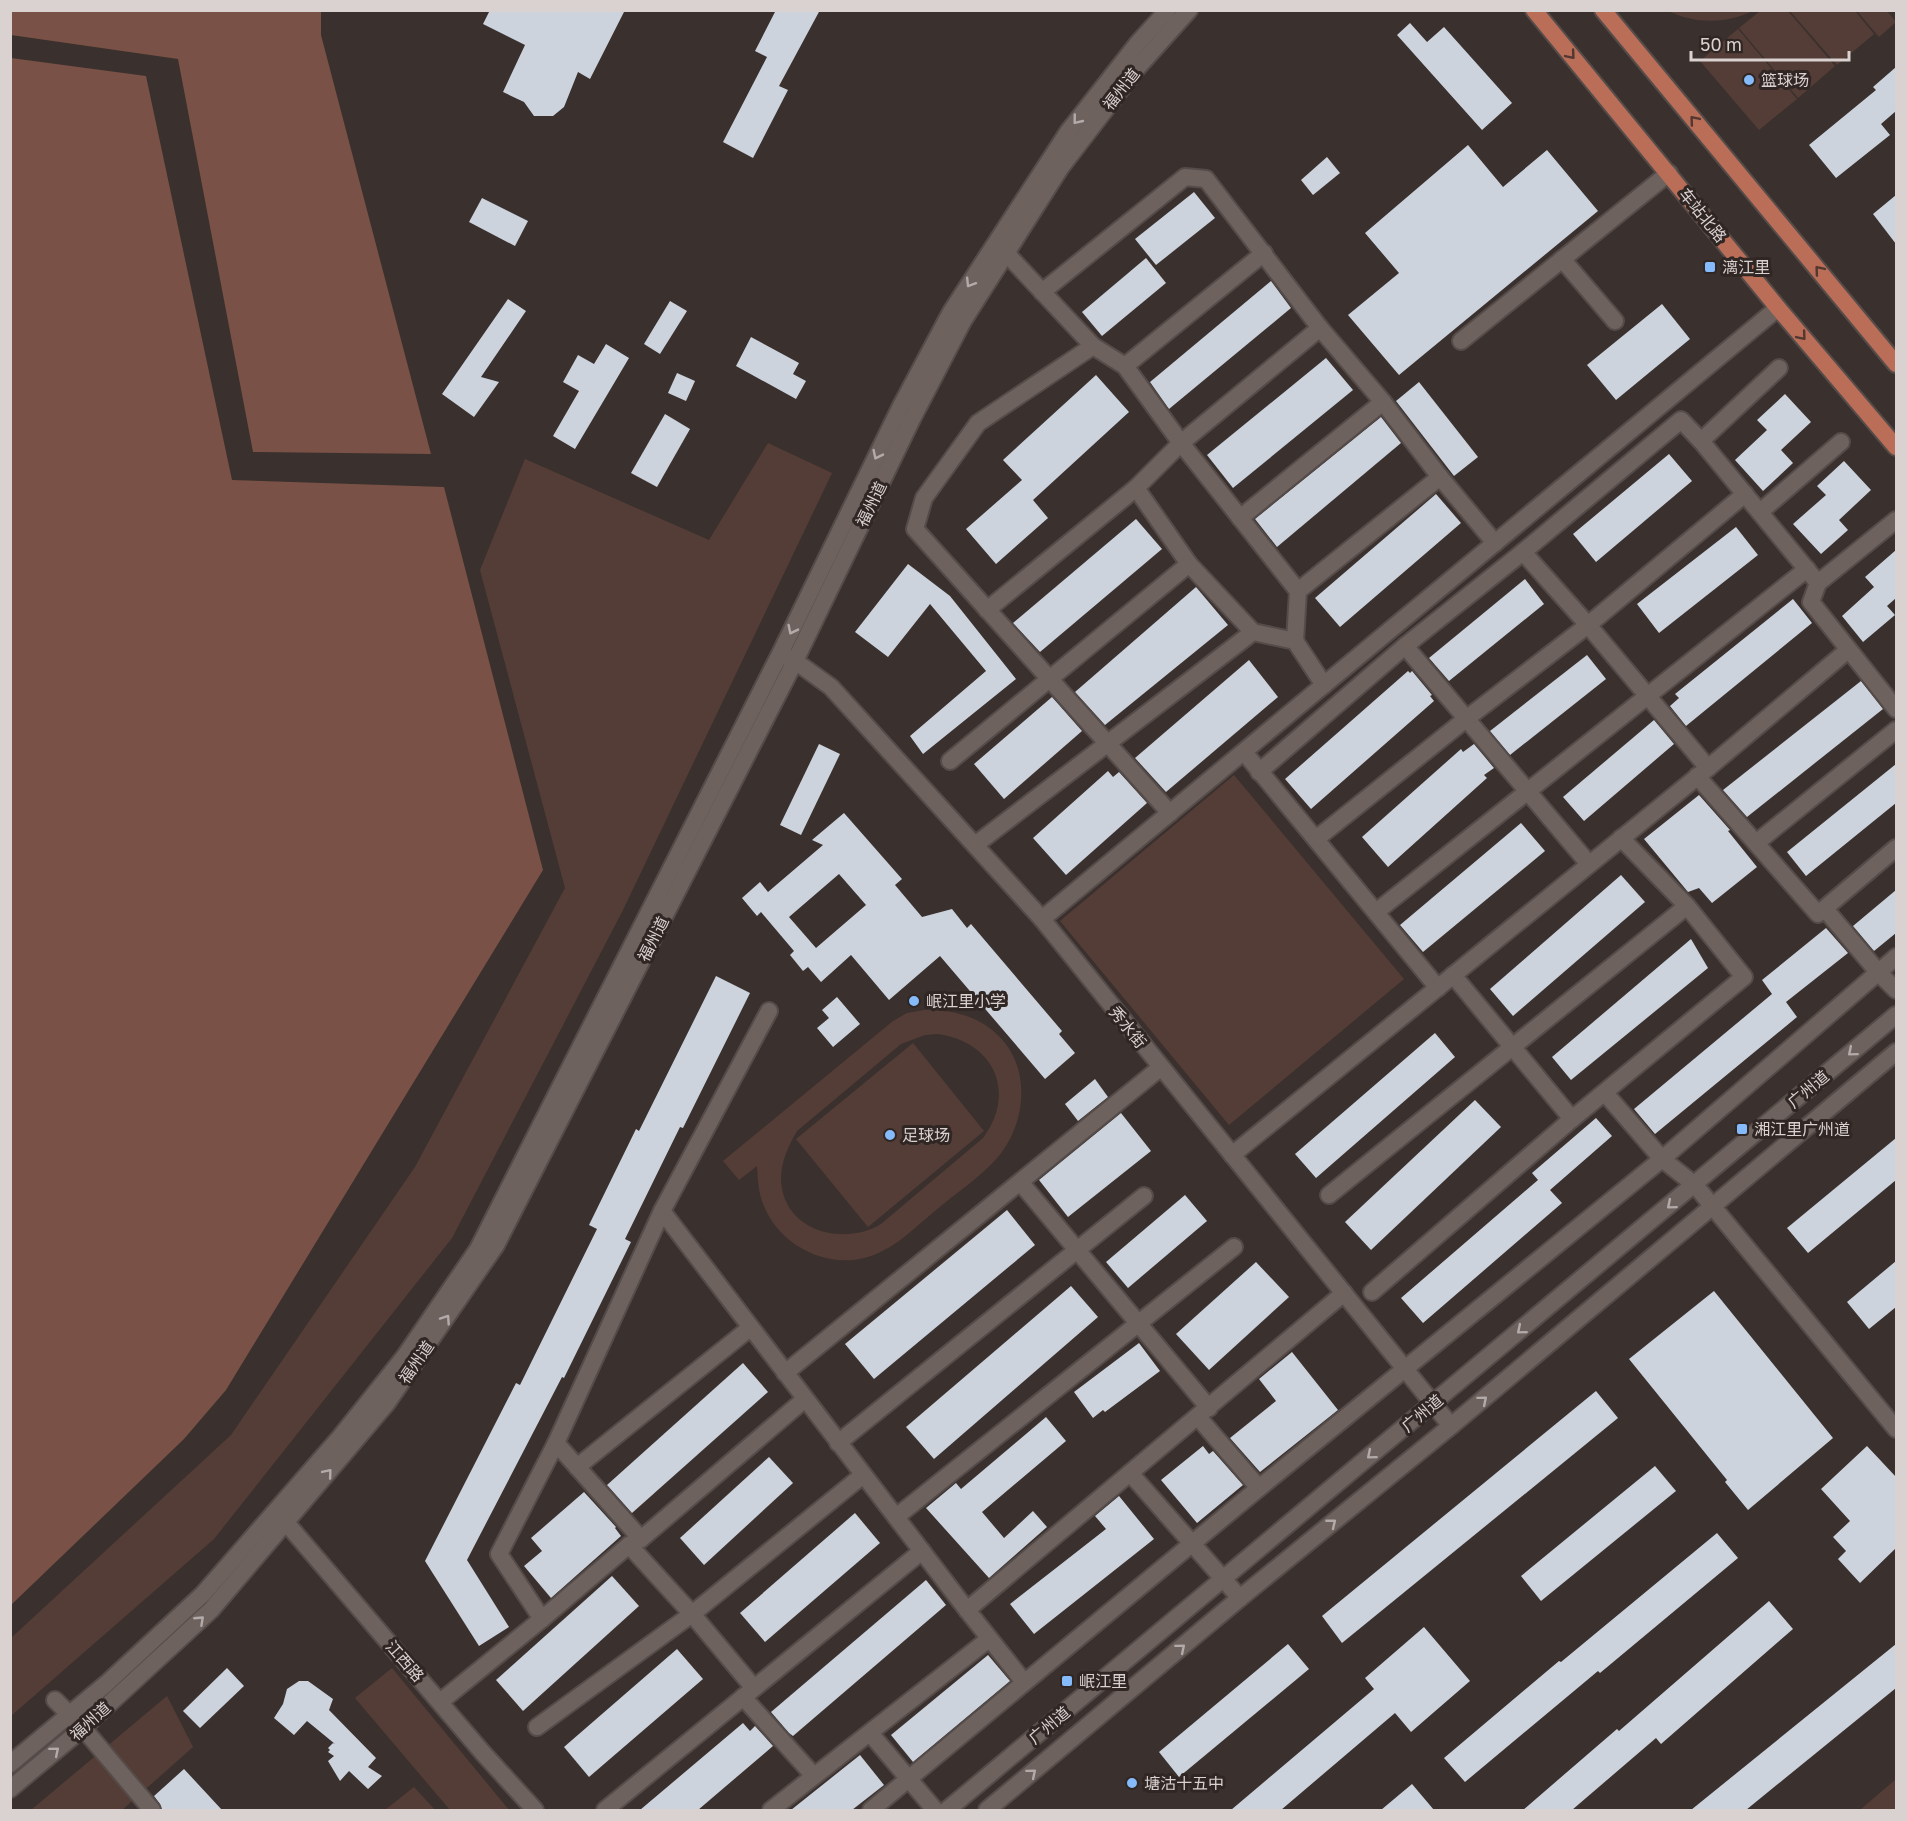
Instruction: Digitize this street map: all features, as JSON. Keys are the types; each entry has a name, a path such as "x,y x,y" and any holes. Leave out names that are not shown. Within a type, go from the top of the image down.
{"main road":[{"name":"车站北路","path":"1534,10 1778,308 1896,447"},
{"path":"1603,10 1896,364"}],"street":[{"name":"福州道","path":"788,657 901,406 951,312 1068,132 1138,43 1168,10"},
{"name":"福州道","path":"10,1764 106,1684 203,1594 281,1517 387,1403 496,1245 788,657 963,321 1061,166 1138,67 1189,10"},
{"path":"1461,341 1669,173"},
{"path":"1042,292 1185,177 1206,179 1320,328 1383,402 1440,477 1495,543"},
{"path":"1006,253 1093,346 1125,366 1181,443 1298,591 1295,641 1324,685"},
{"path":"1125,366 1264,253"},
{"path":"1562,259 1615,321"},
{"path":"1042,920 1778,308"},
{"path":"987,610 1136,488 1181,443 1320,328"},
{"path":"1093,346 978,423 924,498 915,529 1170,813"},
{"path":"1701,441 1779,368"},
{"path":"1240,518 1383,402"},
{"path":"1259,772 1404,646 1523,552 1681,420 1818,583"},
{"path":"1760,512 1841,442"},
{"path":"1298,591 1440,477"},
{"path":"1136,488 1190,564 1253,632 1295,641"},
{"path":"1316,839 1588,625 1745,494"},
{"path":"1896,520 1818,583 1811,602 1896,709"},
{"path":"1523,552 1647,695 1756,843 1818,914 1896,848"},
{"path":"950,761 1190,564"},
{"path":"1376,912 1807,569"},
{"path":"975,845 1253,632"},
{"path":"1404,646 1589,864"},
{"path":"1232,1155 1848,650"},
{"name":"秀水街","path":"788,657 831,687 1042,920 1451,1426"},
{"path":"1756,843 1896,730"},
{"path":"1244,752 1438,987"},
{"path":"1372,1292 1572,1119 1744,977 1687,906 1621,838"},
{"path":"1329,1194 1687,906"},
{"path":"1825,909 1896,990"},
{"path":"871,1810 1259,1488 1662,1159 1896,957"},
{"path":"1453,975 1572,1119"},
{"path":"542,1619 499,1554 556,1443 663,1211 769,1011"},
{"name":"广州道","path":"947,1810 1695,1185 1896,1014"},
{"name":"广州道","path":"987,1810 1240,1598 1451,1426 1896,1052"},
{"path":"785,1373 1160,1068"},
{"path":"1605,1093 1662,1159 1695,1185 1896,1429"},
{"path":"1020,1183 1137,1323 1259,1488"},
{"path":"838,1443 1144,1196"},
{"path":"663,1211 838,1443 1024,1682"},
{"path":"896,1517 1234,1247"},
{"path":"967,1610 1344,1293"},
{"path":"577,1467 750,1328"},
{"path":"440,1702 805,1399"},
{"path":"556,1443 692,1614 749,1693 814,1776"},
{"path":"1130,1473 1240,1598"},
{"path":"537,1728 692,1614 863,1475"},
{"name":"福州道","path":"10,1789 83,1728 211,1610 281,1517"},
{"name":"江西路","path":"281,1517 535,1810"},
{"path":"605,1810 922,1551"},
{"path":"771,1810 989,1639"},
{"path":"55,1700 83,1728 146,1806"},
{"path":"870,1733 935,1810"}],"shaded area":[{"path":"11,10 321,11 321,35 431,454 253,452 178,59 11,35"},
{"path":"1668,11 1753,11 1732,18 1711,21 1689,18"},
{"name":"篮球场","path":"1760,11 1788,11 1835,66 1798,98 1739,28"},
{"name":"篮球场","path":"1790,11 1855,11 1874,34 1837,65"},
{"path":"1857,11 1887,11 1896,22 1879,37"},
{"name":"篮球场","path":"1738,29 1797,99 1759,130 1700,61"},
{"path":"11,58 146,76 232,480 444,487 543,870 226,1390 184,1439 11,1605"},
{"path":"768,443 832,473 622,912 452,1238 214,1539 11,1716 11,1638 231,1435 415,1167 565,888 480,570 525,459 709,540"},
{"path":"1234,775 1404,979 1229,1125 1060,921"},
{"path":"936,1010 958,1013 979,1021 997,1034 1013,1056 1019,1070 1021,1101 1014,1131 998,1157 984,1171 894,1244 875,1255 864,1258 849,1260 819,1256 792,1242 771,1220 761,1196 757,1166 739,1180 723,1161 893,1021 907,1013","holes":["938,1034 957,1039 973,1047 986,1058 994,1072 998,1087 998,1103 993,1121 983,1138 881,1224 867,1230 852,1234 837,1234 808,1225 796,1216 787,1204 782,1189 781,1173 784,1158 797,1131 901,1044 925,1035"]},
{"name":"足球场","path":"913,1043 984,1131 868,1227 796,1139"},
{"path":"392,1668 509,1810 450,1810 355,1698"},
{"path":"167,1696 193,1747 122,1810 31,1810"},
{"path":"1896,1779 1896,1810 1860,1810"},
{"path":"414,1787 435,1810 385,1810"}],"building":[{"path":"490,10 625,10 590,79 578,72 564,107 553,116 534,116 524,102 503,92 525,45 483,24"},
{"path":"776,10 820,10 779,86 788,90 753,158 723,142 767,57 755,51"},
{"path":"1410,23 1427,42 1444,27 1512,103 1482,130 1397,35"},
{"path":"1896,67 1896,111 1881,124 1890,135 1836,178 1809,145 1876,90 1873,87"},
{"path":"1468,145 1503,187 1547,150 1598,211 1399,375 1348,315 1399,273 1365,233"},
{"path":"1327,157 1340,173 1313,195 1301,180"},
{"path":"1194,192 1215,218 1156,265 1135,239"},
{"path":"1896,195 1896,244 1873,214"},
{"path":"482,198 528,221 515,246 469,222"},
{"path":"1146,258 1166,283 1102,336 1082,312"},
{"path":"1271,281 1291,308 1169,409 1150,382"},
{"path":"508,299 526,311 481,377 499,382 474,417 442,394"},
{"path":"670,301 687,311 660,354 644,344"},
{"path":"1662,304 1690,339 1616,400 1587,365"},
{"path":"751,337 799,363 793,374 806,381 796,399 736,366"},
{"path":"606,344 629,358 575,449 553,436 579,391 563,382 578,355 594,364"},
{"path":"1326,358 1353,390 1233,488 1207,455"},
{"path":"677,373 695,381 686,401 668,393"},
{"path":"1096,375 1129,412 1033,500 1048,518 996,564 966,529 1022,480 1003,460"},
{"path":"1419,382 1478,457 1454,476 1396,401"},
{"path":"1785,394 1811,422 1781,450 1793,463 1763,491 1735,460 1767,430 1757,420"},
{"path":"665,414 690,429 657,487 631,473"},
{"path":"1381,417 1401,443 1277,547 1255,519"},
{"path":"1669,454 1692,481 1596,562 1573,534"},
{"path":"1844,461 1871,490 1839,520 1848,530 1821,554 1793,524 1826,495 1817,486"},
{"path":"1436,494 1461,523 1340,627 1315,598"},
{"path":"1136,519 1162,549 1040,652 1013,623"},
{"path":"1736,527 1758,555 1659,633 1637,604"},
{"path":"1896,550 1896,598 1887,606 1895,615 1863,642 1842,616 1874,587 1865,577"},
{"path":"908,564 950,596 1016,679 923,754 910,736 986,671 930,604 888,657 855,632"},
{"path":"1525,579 1544,604 1449,681 1429,658"},
{"path":"1196,587 1228,625 1105,725 1075,692"},
{"path":"1793,599 1812,623 1686,726 1670,706 1679,698 1675,694"},
{"path":"1587,655 1606,679 1510,755 1490,731"},
{"path":"1249,660 1278,697 1166,792 1135,758"},
{"path":"1408,671 1410,673 1412,671 1432,695 1430,696 1434,701 1311,809 1285,779"},
{"path":"1861,681 1883,709 1747,817 1723,790"},
{"path":"1052,697 1082,731 1004,799 974,764"},
{"path":"1654,720 1674,744 1584,821 1563,797"},
{"path":"819,744 840,754 801,835 780,825"},
{"path":"1474,744 1494,768 1484,775 1487,778 1388,867 1362,837 1461,749 1463,752"},
{"path":"1896,764 1896,803 1806,876 1787,852"},
{"path":"1108,771 1113,777 1119,772 1147,803 1066,875 1033,838"},
{"path":"1699,795 1730,830 1728,831 1757,867 1712,903 1699,888 1688,892 1644,839"},
{"path":"844,813 902,879 895,885 922,917 952,909 967,928 971,924 1062,1031 1059,1034 1075,1053 1045,1079 940,956 889,1000 851,955 821,982 808,967 803,971 790,955 794,951 761,912 757,916 742,898 760,882 768,892 823,845 812,840","holes":["839,874 866,905 816,948 789,917"]},
{"path":"1521,823 1545,851 1423,952 1400,925"},
{"path":"1621,875 1645,902 1513,1016 1490,989"},
{"path":"1896,890 1896,933 1874,951 1853,926"},
{"path":"1826,928 1848,953 1786,1002 1797,1017 1655,1134 1634,1109 1772,994 1762,980"},
{"path":"1691,939 1708,968 1571,1080 1552,1057"},
{"path":"716,976 750,993 625,1239 631,1242 564,1378 562,1377 467,1560 509,1627 479,1646 425,1561 516,1383 520,1385 597,1229 589,1225 636,1129 639,1131"},
{"path":"837,997 860,1024 833,1047 817,1028 829,1018 822,1010"},
{"path":"1435,1033 1455,1057 1316,1178 1295,1154"},
{"path":"1095,1079 1108,1097 1078,1121 1065,1104"},
{"path":"1475,1100 1501,1127 1371,1250 1345,1222"},
{"path":"1121,1113 1151,1151 1068,1217 1039,1180"},
{"path":"1596,1118 1612,1136 1550,1190 1562,1203 1423,1323 1401,1298 1538,1180 1532,1173"},
{"path":"1896,1138 1896,1180 1808,1253 1787,1228"},
{"path":"1185,1195 1207,1221 1128,1288 1106,1262"},
{"path":"1007,1210 1035,1245 874,1379 845,1344"},
{"path":"1896,1261 1896,1307 1869,1329 1847,1302"},
{"path":"1256,1262 1289,1297 1209,1370 1176,1334"},
{"path":"1071,1286 1098,1317 934,1459 906,1427"},
{"path":"1714,1291 1833,1438 1748,1510 1725,1482 1727,1480 1629,1359"},
{"path":"1139,1343 1160,1371 1105,1412 1103,1410 1093,1418 1074,1392"},
{"path":"1292,1352 1338,1410 1260,1472 1230,1438 1276,1401 1259,1379"},
{"path":"743,1363 768,1392 632,1513 607,1485"},
{"path":"1596,1391 1618,1418 1342,1643 1322,1616"},
{"path":"1046,1417 1066,1441 982,1512 1004,1538 1033,1511 1047,1527 989,1578 926,1508 956,1483 961,1489"},
{"path":"1203,1446 1209,1454 1213,1451 1243,1485 1197,1523 1161,1480"},
{"path":"1867,1446 1896,1477 1896,1548 1860,1583 1838,1559 1846,1551 1833,1537 1850,1521 1821,1489"},
{"path":"769,1457 793,1483 704,1565 680,1538"},
{"path":"1655,1466 1676,1491 1541,1601 1521,1576"},
{"path":"584,1492 616,1527 621,1536 551,1598 524,1566 542,1551 531,1538"},
{"path":"1119,1496 1154,1539 1034,1634 1010,1604 1106,1529 1095,1516"},
{"path":"855,1513 880,1543 765,1642 740,1613"},
{"path":"1717,1533 1738,1558 1465,1782 1444,1758"},
{"path":"612,1576 639,1606 523,1711 496,1680"},
{"path":"926,1580 946,1605 793,1736 789,1733 771,1712"},
{"path":"1769,1601 1793,1629 1661,1744 1656,1738 1572,1810 1523,1810 1617,1729 1619,1731"},
{"path":"1424,1627 1470,1681 1411,1732 1395,1713 1281,1810 1231,1810 1374,1689 1365,1678"},
{"path":"1288,1644 1309,1669 1179,1777 1159,1752"},
{"path":"1896,1644 1896,1688 1746,1810 1691,1810"},
{"path":"677,1649 703,1679 589,1777 564,1747"},
{"path":"988,1655 1010,1681 913,1762 891,1735"},
{"path":"227,1668 244,1686 200,1728 183,1711"},
{"path":"299,1681 308,1681 333,1699 329,1710 376,1758 368,1767 382,1776 368,1789 349,1771 340,1781 328,1761 334,1756 328,1752 330,1750 328,1748 333,1743 335,1744 307,1721 294,1735 274,1718 283,1704 287,1689"},
{"path":"743,1723 750,1731 755,1726 773,1746 698,1810 640,1810"},
{"path":"860,1755 884,1785 852,1810 791,1810"},
{"path":"184,1769 222,1810 162,1810 154,1796"},
{"path":"1412,1784 1434,1810 1381,1810"}],"place":[{"name":"篮球场","path":"1749,80"},
{"name":"漓江里","path":"1710,267"},
{"name":"岷江里小学","path":"914,1001"},
{"name":"湘江里广州道","path":"1742,1129"},
{"name":"足球场","path":"890,1135"},
{"name":"岷江里","path":"1067,1681"},
{"name":"塘沽十五中","path":"1132,1783"}]}
